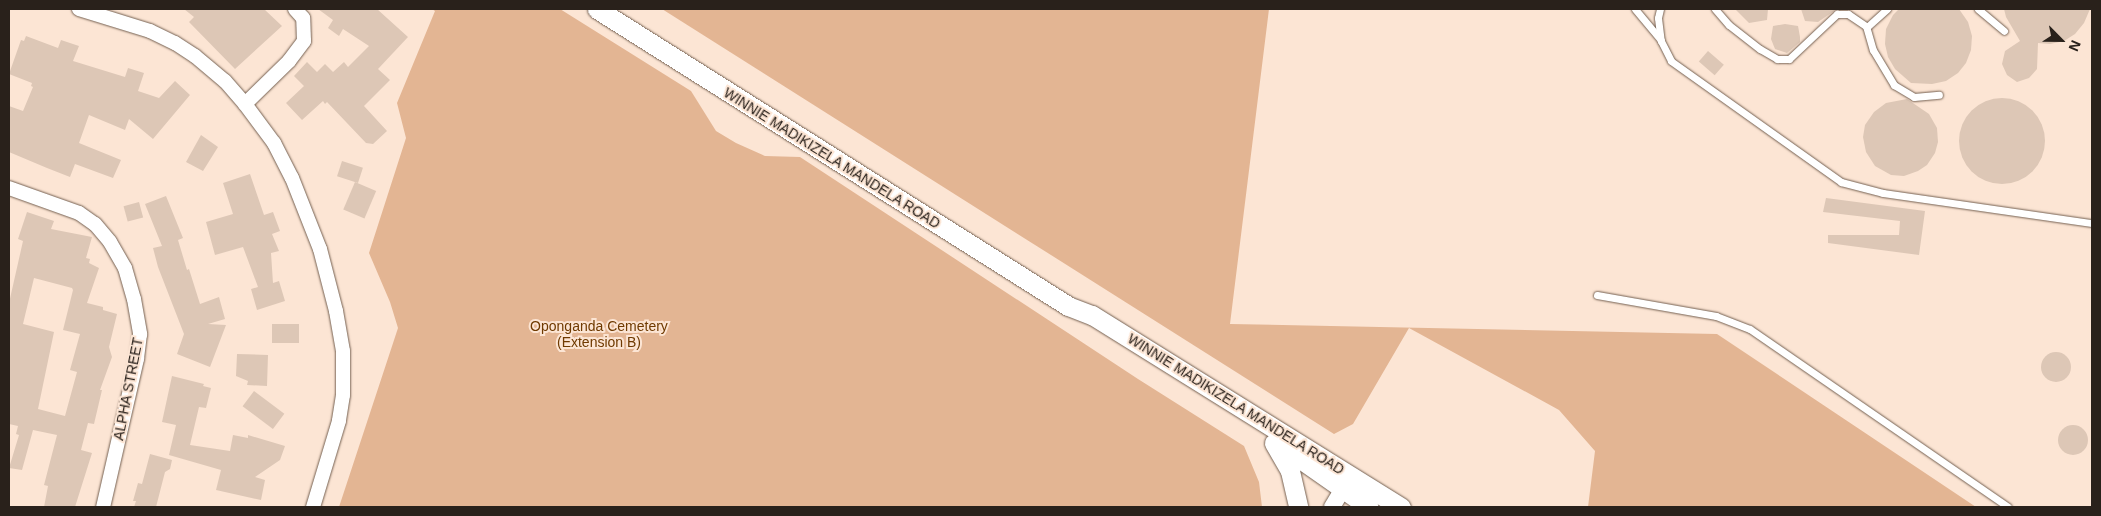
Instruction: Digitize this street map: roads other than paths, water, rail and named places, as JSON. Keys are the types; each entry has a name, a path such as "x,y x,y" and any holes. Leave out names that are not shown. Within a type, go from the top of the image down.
{"main road":[{"name":"WINNIE MADIKIZELA MANDELA ROAD","path":"597,9 1068,306 1092,315 1347,482 1369,507"},
{"name":"WINNIE MADIKIZELA MANDELA ROAD","path":"1068,306 1087,325 1272,440 1347,482 1401,507"},
{"path":"1272,440 1290,471 1298,507"}],"street":[{"path":"79,9 150,31 175,43 195,56 225,81 274,143 307,213 329,280 343,351 343,395 339,421 313,507"},
{"path":"245,104 289,61 304,41 303,18 295,9"},
{"name":"ALPHA STREET","path":"9,188 79,213 95,224 126,268 140,334 103,507"},
{"path":"1332,507 1347,482"}],"lane":[{"path":"1634,9 1661,41 1671,61 1841,182 1883,193 2092,223"},
{"path":"1660,9 1658,18 1661,41"},
{"path":"1714,9 1729,25 1777,59 1789,58 1837,14 1848,14 1867,28 1873,50 1894,85 1914,97 1939,95"},
{"path":"1867,28 1887,9"},
{"path":"1978,9 2004,31"},
{"path":"1597,295 1716,316 1742,325 1913,440 2008,507"}],"park label":[{"name":"Oponganda Cemetery (Extension B)","path":"599,334"}]}
